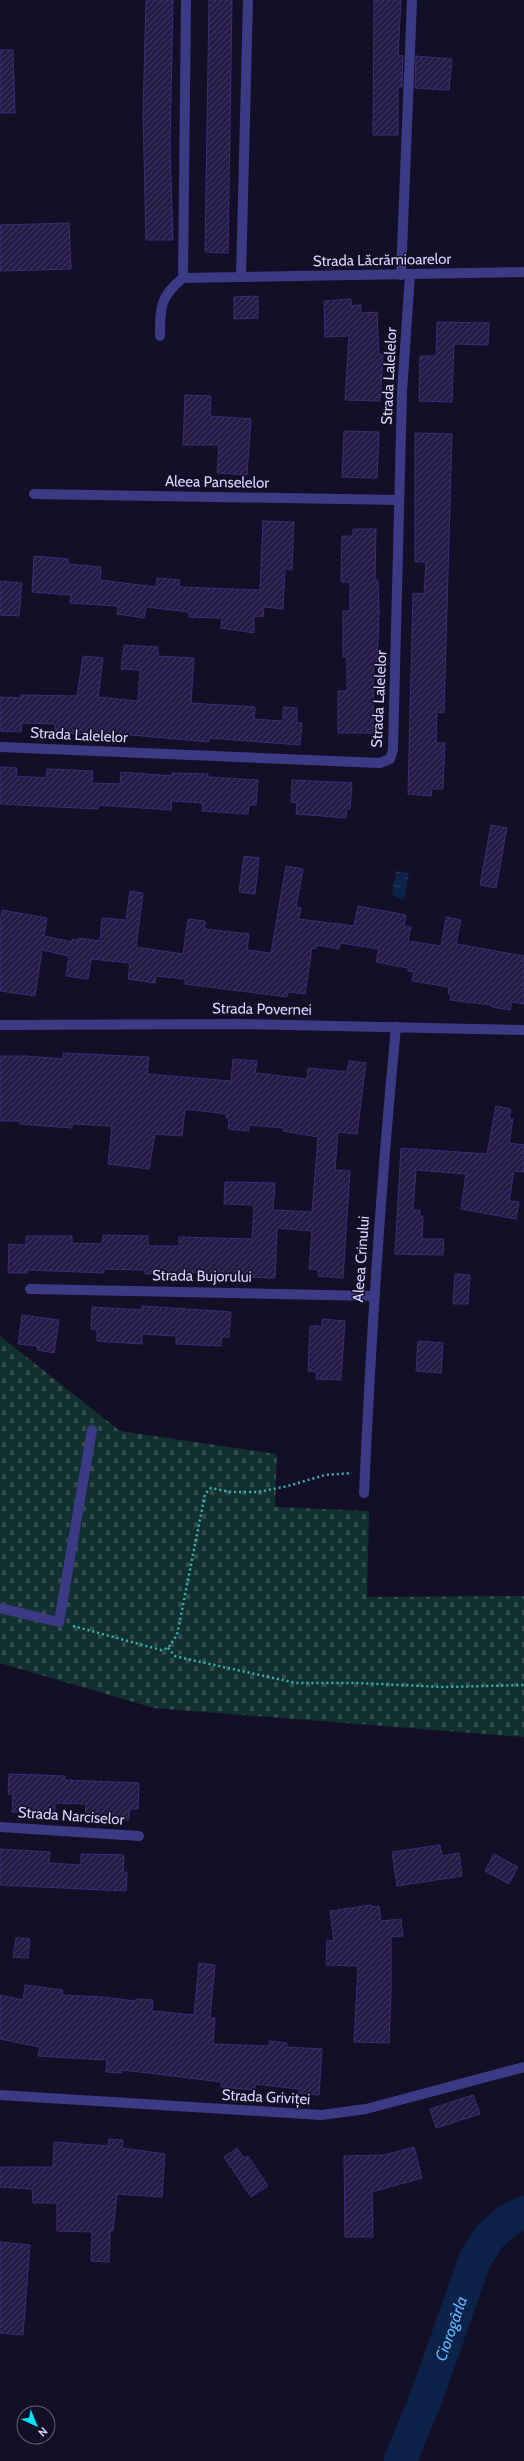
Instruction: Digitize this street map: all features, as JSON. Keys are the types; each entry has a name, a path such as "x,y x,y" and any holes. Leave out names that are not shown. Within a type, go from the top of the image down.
{"street":[{"path":"160,336 160,312 163,299 173,286 183,278 186,0"},
{"path":"241,277 248,0"},
{"name":"Strada Lalelelor","path":"0,747 380,763 390,759 393,750 412,0"},
{"name":"Strada Lăcrămioarelor","path":"183,278 524,272"},
{"name":"Aleea Panselelor","path":"34,494 399,500"},
{"name":"Strada Povernei","path":"0,1025 147,1023 524,1030"},
{"name":"Aleea Crinului","path":"364,1493 373,1296 384,1146 396,1027"},
{"name":"Strada Bujorului","path":"30,1289 373,1296"},
{"path":"0,1608 59,1622 92,1430"},
{"name":"Strada Narciselor","path":"0,1826 139,1836"},
{"name":"Strada Griviței","path":"0,2095 321,2115 373,2107 524,2067"}],"path":[{"path":"59,1622 161,1650 168,1648 177,1635 205,1494 211,1488 230,1492 258,1492 288,1486 325,1475 355,1473"},
{"path":"168,1648 175,1656 296,1683 357,1682 444,1687 524,1685"}],"green space":[{"path":"0,1336 120,1431 277,1454 275,1507 369,1511 367,1597 524,1596 524,1737 154,1708 0,1663"}],"water":[{"path":"396,871 409,873 404,900 392,895"}],"building":[{"path":"146,0 173,0 170,147 173,240 146,240 143,112"},
{"path":"209,0 232,0 228,253 205,252"},
{"path":"374,0 401,0 398,55 403,56 402,87 398,87 398,135 373,135"},
{"path":"0,50 13,50 15,113 0,113"},
{"path":"416,56 452,59 449,90 415,88"},
{"path":"69,223 71,269 0,271 0,225"},
{"path":"258,296 258,318 234,319 234,297"},
{"path":"351,299 351,306 361,305 361,313 377,312 379,354 383,355 380,401 345,400 349,336 325,337 324,301"},
{"path":"437,322 489,323 488,345 454,344 452,402 419,401 420,356 436,356"},
{"path":"185,395 211,396 210,416 251,419 247,475 217,473 219,445 183,445"},
{"path":"344,431 379,432 377,478 342,477"},
{"path":"415,433 452,434 444,713 437,712 436,743 445,743 443,789 432,789 431,796 408,794 413,593 424,594 426,562 415,562"},
{"path":"263,521 294,522 292,570 285,569 283,609 264,607 263,617 254,616 254,633 221,628 222,618 189,617 189,612 146,607 144,618 117,614 118,606 70,603 71,595 32,592 34,556 68,559 68,564 101,567 100,580 156,587 157,578 180,580 179,587 260,590"},
{"path":"353,529 376,529 375,580 378,580 379,614 377,664 374,664 373,733 338,733 338,691 347,691 347,657 343,657 343,611 350,611 350,582 341,582 342,536 353,536"},
{"path":"0,581 22,583 19,616 0,615"},
{"path":"124,645 158,647 158,656 194,658 191,703 255,707 254,719 283,721 283,707 297,708 297,723 302,723 300,745 209,738 209,742 132,735 55,733 55,724 22,723 21,732 0,731 0,697 21,698 21,695 77,696 83,656 103,658 98,697 138,701 140,670 121,669"},
{"path":"0,767 17,768 16,776 46,778 47,769 93,771 92,783 120,784 121,772 172,776 172,773 208,774 208,777 258,780 256,805 249,805 248,814 202,811 203,803 172,801 171,810 98,805 98,809 0,804"},
{"path":"292,780 352,783 350,809 347,809 346,818 296,814 297,803 291,802"},
{"path":"491,825 507,828 496,888 480,885"},
{"path":"244,856 259,858 255,894 239,892"},
{"path":"286,866 303,869 296,907 301,908 299,919 354,926 358,906 406,915 404,926 411,927 408,941 441,946 446,917 461,920 456,944 524,956 524,1004 512,1002 510,1010 492,1007 492,1005 450,1000 451,995 448,994 449,987 412,981 414,972 408,971 408,968 376,962 379,949 340,943 339,949 317,945 316,949 312,948 305,994 288,992 287,997 185,984 185,979 156,976 155,983 128,979 130,963 91,959 88,979 66,976 69,956 42,950 35,996 0,991 0,923 2,910 47,918 44,936 72,942 72,939 78,940 78,938 100,941 102,918 126,920 130,891 143,893 136,947 183,954 188,919 205,921 205,929 249,934 247,950 271,953"},
{"path":"63,1053 149,1057 147,1074 231,1081 233,1059 257,1061 255,1073 307,1079 308,1068 347,1072 349,1061 366,1063 357,1134 338,1132 335,1170 350,1171 343,1278 318,1276 318,1270 309,1269 312,1231 277,1228 275,1278 222,1276 222,1272 145,1274 145,1270 104,1269 104,1273 27,1270 27,1273 8,1273 9,1244 26,1245 26,1236 72,1236 72,1243 102,1244 103,1235 148,1236 148,1246 179,1246 179,1237 252,1239 254,1205 224,1204 225,1182 275,1183 273,1210 312,1212 318,1137 283,1131 284,1128 249,1125 249,1131 228,1129 229,1118 226,1118 227,1114 185,1109 182,1136 155,1134 149,1169 108,1164 112,1126 72,1124 72,1128 20,1124 20,1121 0,1121 0,1056 26,1056 63,1059"},
{"path":"496,1106 511,1109 509,1118 513,1119 509,1143 524,1145 524,1172 514,1171 509,1201 519,1202 516,1219 461,1209 466,1174 416,1170 413,1210 420,1210 420,1216 423,1216 422,1239 444,1239 443,1255 395,1254 401,1148 487,1154"},
{"path":"455,1274 470,1275 468,1304 453,1304"},
{"path":"142,1306 231,1312 229,1337 222,1337 221,1346 176,1344 176,1336 142,1334 142,1344 97,1341 97,1330 91,1329 92,1307 142,1310"},
{"path":"22,1315 59,1320 54,1353 37,1350 38,1346 18,1344"},
{"path":"322,1319 345,1321 341,1380 316,1379 317,1372 308,1371 310,1326 322,1326"},
{"path":"418,1341 443,1343 441,1373 416,1371"},
{"path":"9,1774 65,1776 65,1780 139,1783 138,1809 129,1809 129,1820 85,1818 86,1804 55,1803 55,1813 12,1812 13,1794 8,1794"},
{"path":"440,1845 442,1856 459,1853 462,1876 397,1886 392,1852"},
{"path":"0,1849 50,1852 49,1863 81,1865 81,1854 124,1855 123,1872 127,1872 126,1891 0,1885"},
{"path":"494,1854 518,1867 509,1884 485,1871"},
{"path":"371,1905 371,1907 379,1906 381,1921 401,1919 403,1936 391,1937 389,2043 354,2042 358,1966 326,1965 327,1940 334,1941 330,1911"},
{"path":"16,1938 30,1939 28,1958 13,1957"},
{"path":"199,1963 215,1965 210,2018 215,2018 213,2044 269,2046 269,2041 287,2043 287,2047 322,2049 319,2095 299,2093 299,2089 255,2084 255,2090 221,2087 221,2082 157,2074 122,2070 122,2073 106,2072 107,2060 38,2056 40,2047 0,2039 0,1995 23,2000 25,1985 63,1990 62,1995 102,1997 136,2001 136,1999 153,2000 152,2011 194,2015"},
{"path":"473,2095 480,2114 436,2128 430,2109"},
{"path":"109,2139 123,2140 122,2148 165,2154 162,2197 117,2194 113,2231 110,2231 109,2262 91,2261 92,2232 57,2231 57,2203 33,2203 32,2189 0,2187 0,2167 53,2167 54,2142 108,2146"},
{"path":"414,2147 422,2178 372,2192 373,2237 345,2237 344,2156 384,2155"},
{"path":"237,2148 244,2158 248,2156 268,2186 251,2197 224,2157"},
{"path":"0,2242 30,2245 23,2335 0,2333"}],"waterway":[{"name":"Ciorogârla","path":"400,2461 428,2393 475,2259 489,2237 507,2221 524,2212"}]}
